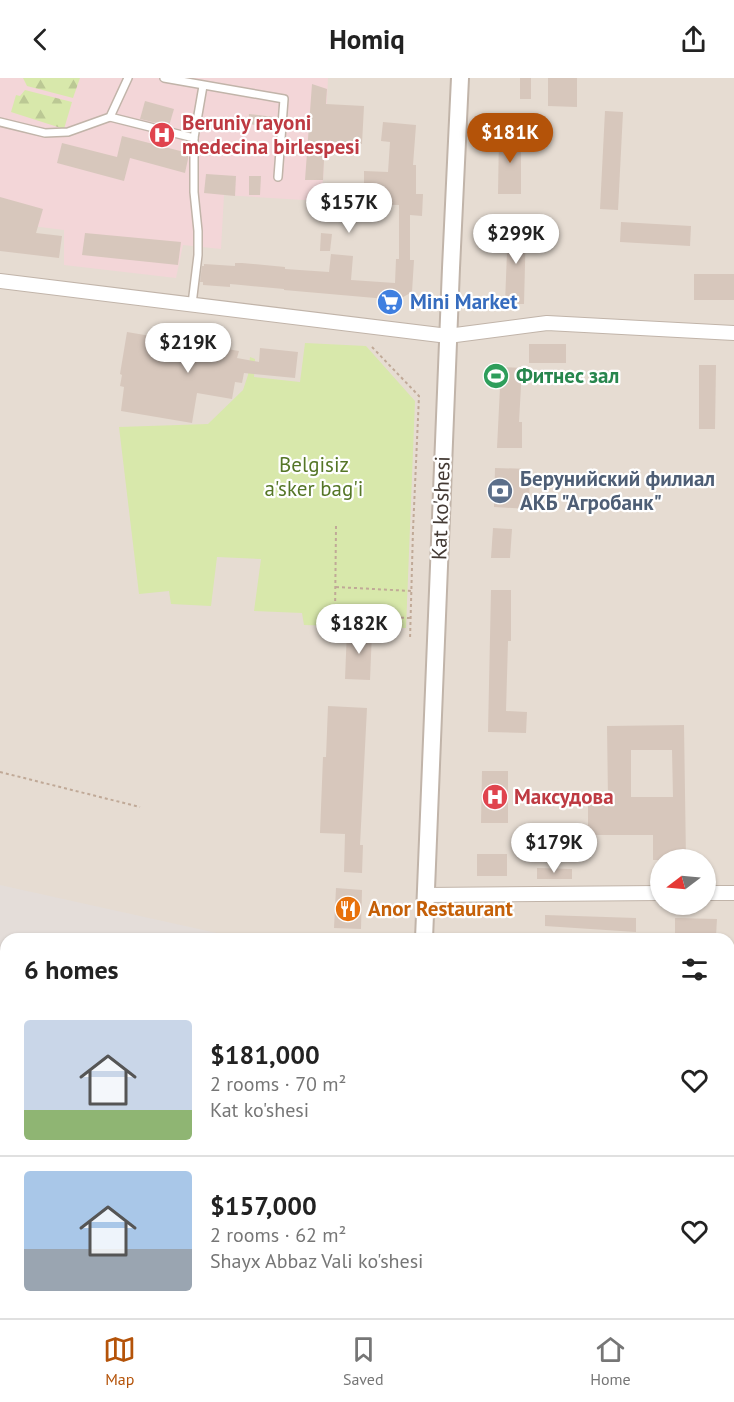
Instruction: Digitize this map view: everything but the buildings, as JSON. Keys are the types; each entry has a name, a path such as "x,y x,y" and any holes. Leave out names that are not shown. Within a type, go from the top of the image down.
{"street":[{"name":"Kat ko'shesi","path":"424,933 460,78"},
{"path":"0,281 448,336 547,323 734,333"},
{"path":"426,895 650,893"},
{"path":"716,893 734,893"}],"lane":[{"path":"110,117 128,78"},
{"path":"164,78 284,99 278,177"},
{"path":"192,304 198,255 194,192 194,138 203,86"},
{"path":"0,122 45,133 68,132 110,117 194,138"}],"path":[{"path":"372,347 419,396 410,640"},
{"path":"336,526 335,616 410,618"},
{"path":"336,587 411,591"},
{"path":"0,772 140,807"}],"shaded area":[{"path":"0,78 734,78 734,933 0,933"},
{"name":"Beruniy rayoni medecina birlespesi","path":"0,78 328,78 320,201 224,195 221,249 183,245 176,278 64,265 64,230 0,222"},
{"path":"0,885 217,933 0,933"}],"green space":[{"path":"23,78 80,78 73,98 27,86"},
{"path":"25,90 72,102 64,129 11,112 16,95 20,96"},
{"name":"Belgisiz a'sker bag'i","path":"305,343 366,346 415,401 406,628 304,625 302,613 254,611 261,559 217,557 211,606 171,604 169,591 139,594 119,427 208,424 243,390 250,357 255,359 254,377 300,382"}],"place":[{"name":"Beruniy rayoni medecina birlespesi","path":"162,135"},
{"name":"Mini Market","path":"390,302"},
{"name":"Фитнес зал","path":"496,376"},
{"name":"Берунийский филиал АКБ \"Агробанк\"","path":"500,491"},
{"name":"Максудова","path":"495,797"},
{"name":"Anor Restaurant","path":"348,909"}]}
